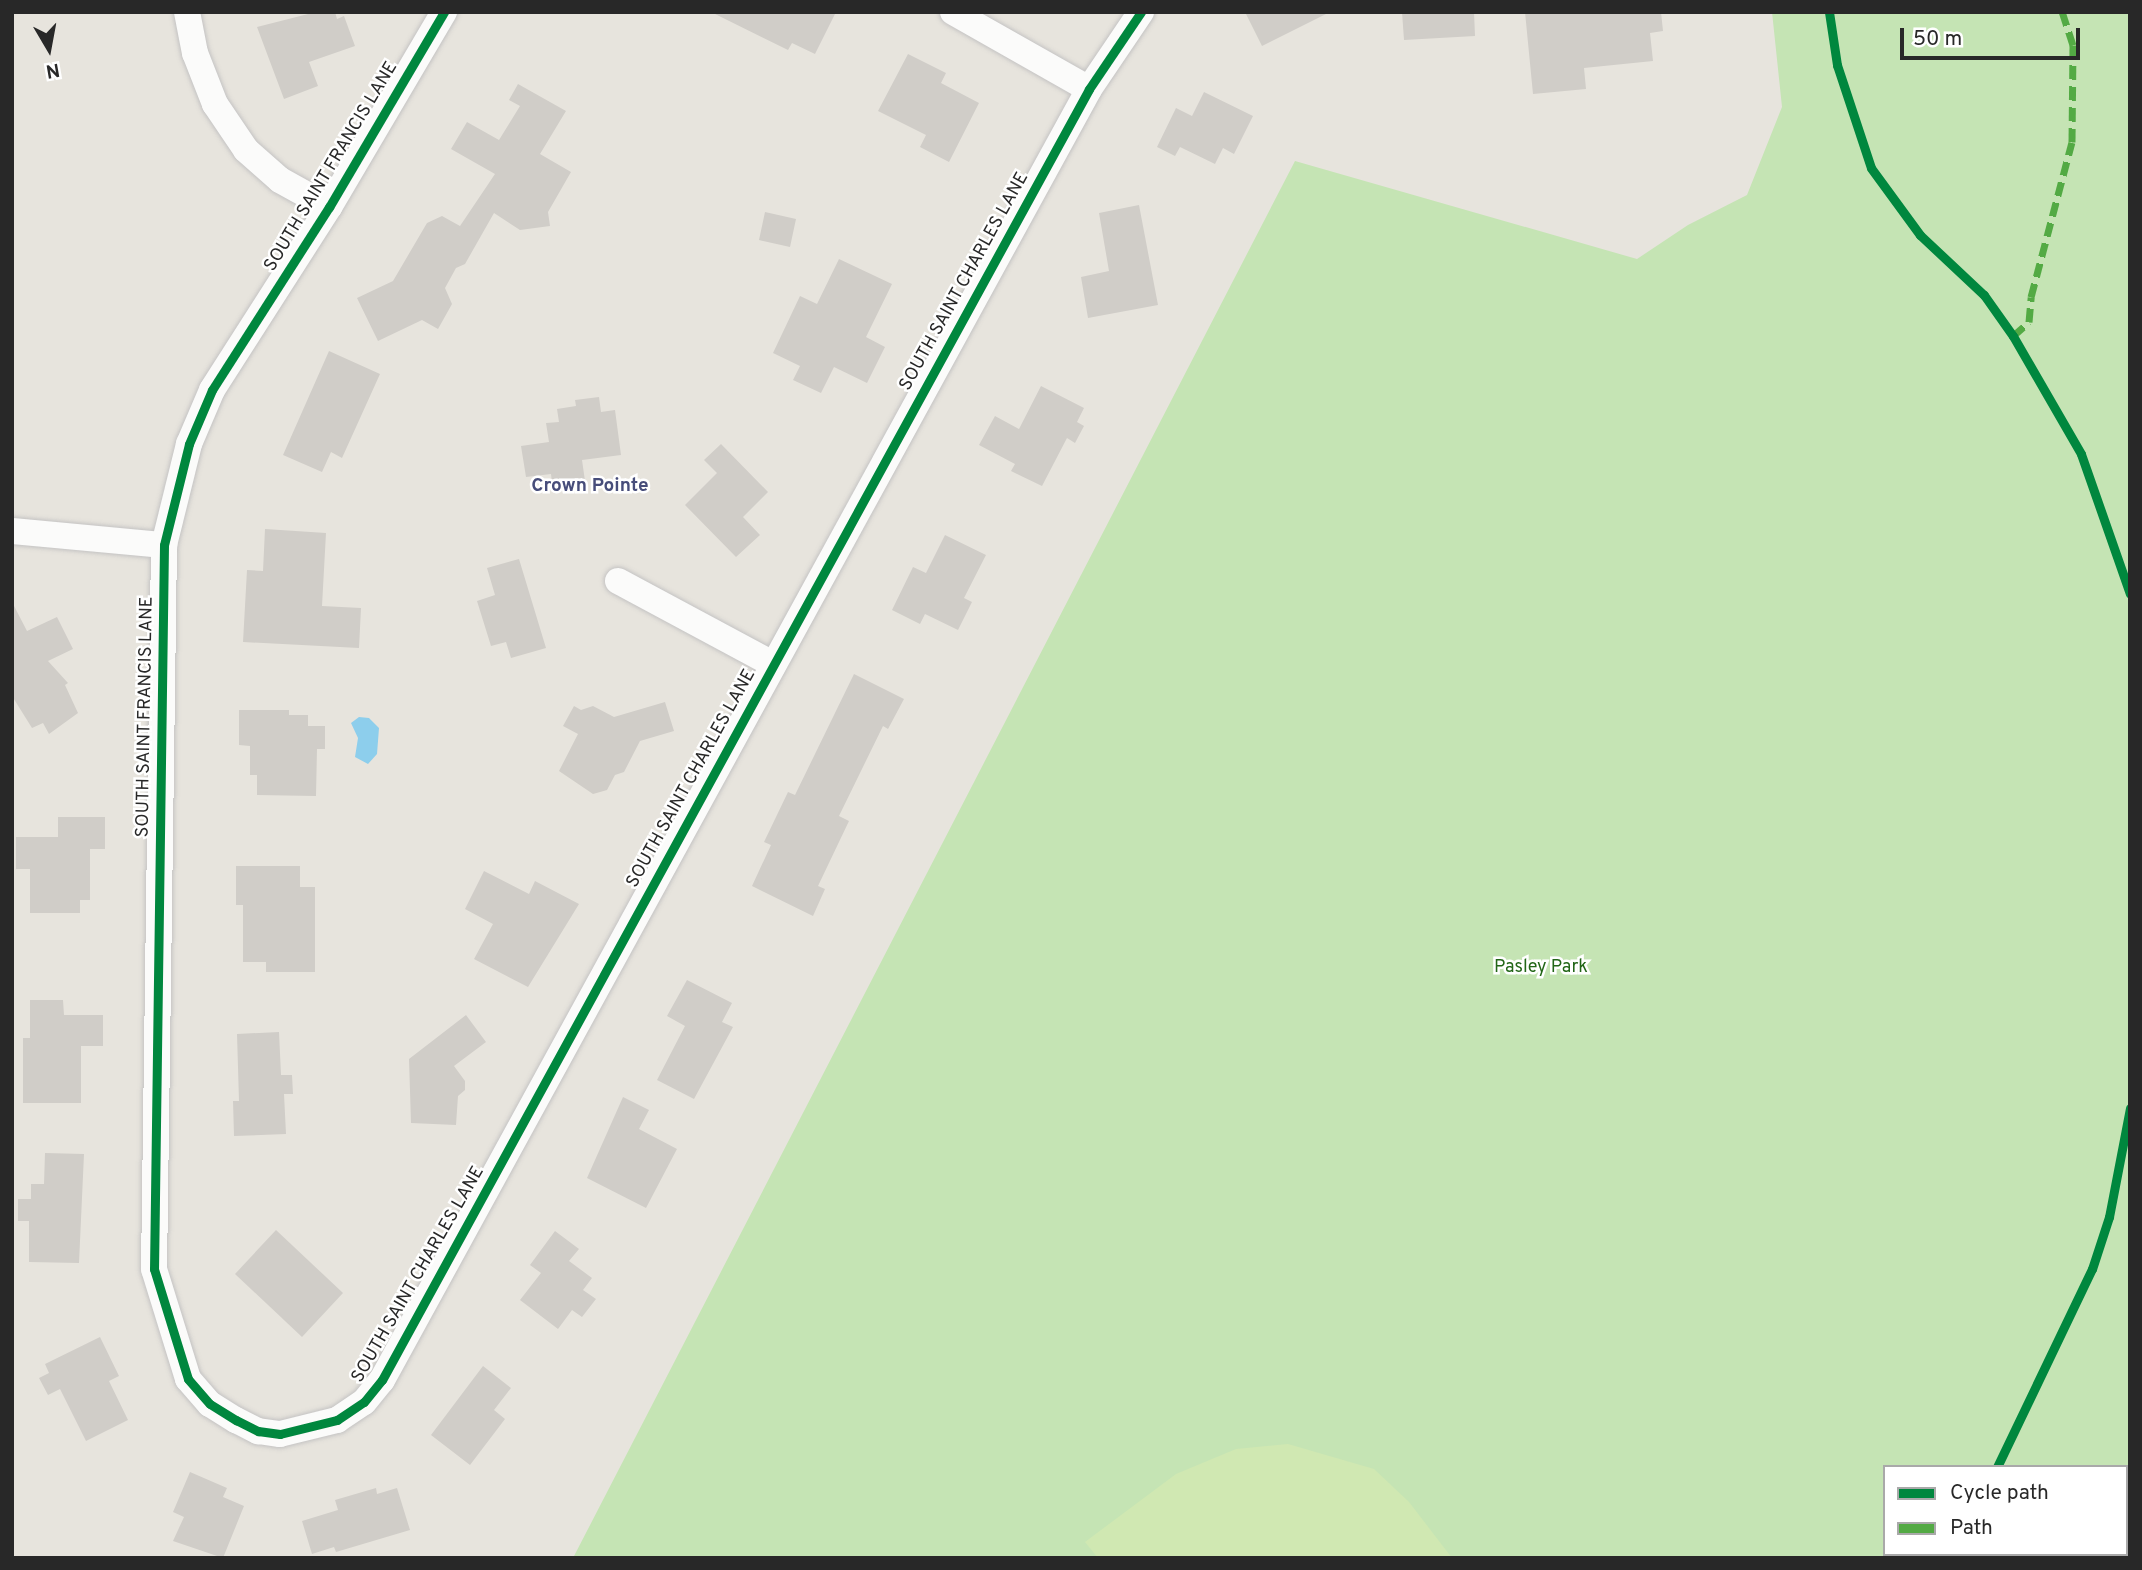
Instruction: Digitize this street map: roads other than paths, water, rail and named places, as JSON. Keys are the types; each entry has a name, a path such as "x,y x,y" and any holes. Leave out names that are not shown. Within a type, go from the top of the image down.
{"street":[{"path":"187,12 195,53 215,104 246,150 280,180 329,207"},
{"name":"SOUTH SAINT FRANCIS LANE","path":"280,1434 258,1431 236,1420 210,1404 188,1379 154,1269 164,545 189,444 212,390 329,207 444,12"},
{"path":"953,12 1089,89"},
{"name":"SOUTH SAINT CHARLES LANE","path":"280,1434 309,1430 337,1420 365,1402 382,1380 1089,89 1140,12"},
{"path":"12,531 164,545"},
{"path":"618,581 773,664"}],"water":[{"path":"359,717 369,718 379,728 377,754 368,764 355,757 358,738 351,723"}],"district":[{"name":"Crown Pointe","path":"590,487"}],"park label":[{"name":"Pasley Park","path":"1541,968"}]}
